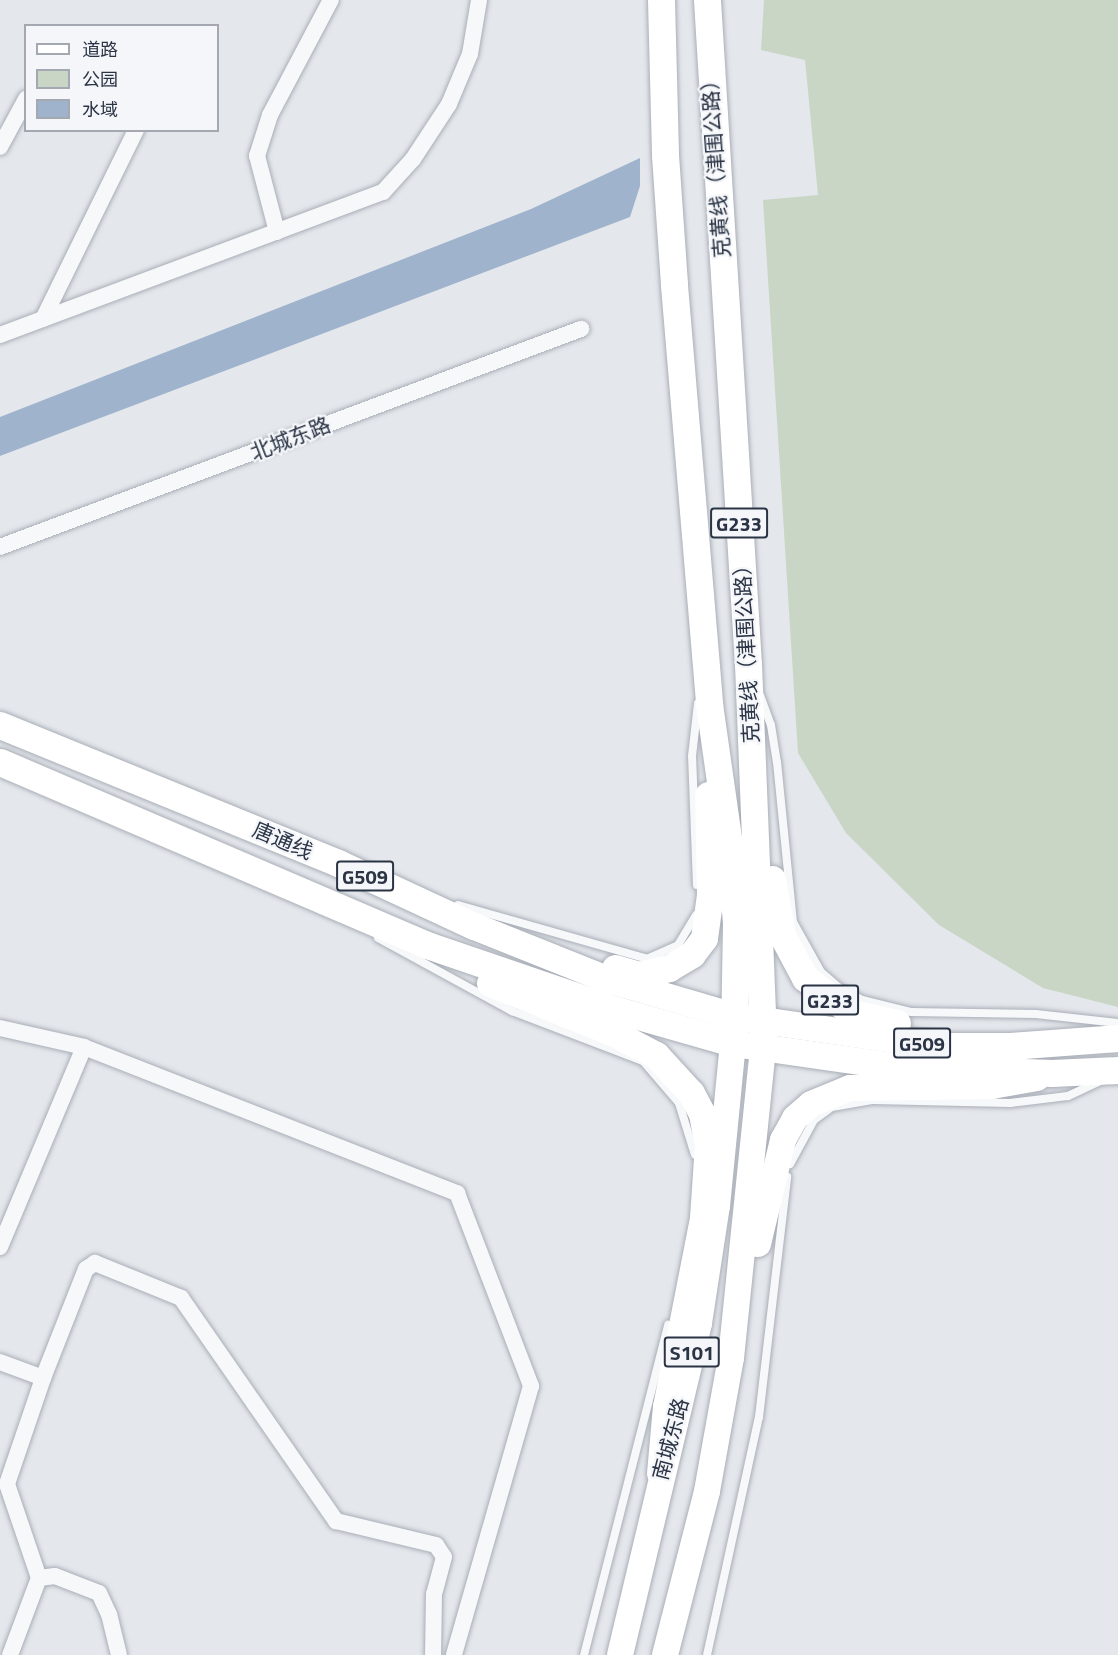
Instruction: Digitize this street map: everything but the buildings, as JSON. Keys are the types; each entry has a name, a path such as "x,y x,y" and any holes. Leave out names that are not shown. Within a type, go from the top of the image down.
{"highway":[{"name":"克黄线（津围公路）","path":"661,0 666,167 709,704 731,861 736,923 733,1043"},
{"name":"克黄线（津围公路）","path":"707,0 748,664 763,1047"},
{"path":"474,926 528,937 639,975 669,968 692,954 709,920 709,704"},
{"name":"唐通线","path":"0,725 338,863 474,926 604,978 735,1016"},
{"name":"G233","path":"751,734 782,935 805,978 826,997 852,1013 926,1028 1115,1033"},
{"name":"唐通线","path":"0,762 427,945 618,1011 733,1043 909,1068 1052,1073 1118,1071"},
{"path":"427,945 463,970 531,1002 612,1032 656,1055 691,1093 702,1114 708,1144 703,1218 666,1406 660,1473"},
{"name":"G509","path":"735,1016 943,1046 1010,1046 1115,1033"}],"main road":[{"name":"南城东路","path":"620,1655 660,1473 682,1396 706,1279 733,1043"},
{"name":"南城东路","path":"665,1655 707,1491 731,1358 763,1047"},
{"path":"731,1358 746,1308 783,1140 795,1118 811,1104 850,1088 992,1086 1052,1073"}],"street":[{"path":"277,232 257,156 270,115 331,0"},
{"path":"0,335 383,192 414,159 450,104 471,54 479,0"},
{"path":"0,147 24,103"},
{"path":"43,319 135,132"},
{"name":"北城东路","path":"0,547 581,329"},
{"path":"0,1028 84,1047 457,1193 531,1386 454,1655"},
{"path":"0,1247 84,1047"},
{"path":"10,1655 39,1578 7,1484 43,1378 86,1269 95,1263 181,1298 336,1521 436,1545 444,1557 434,1594 433,1655"},
{"path":"0,1362 43,1378"},
{"path":"39,1578 55,1576 99,1593 109,1614 119,1655"}],"lane":[{"path":"338,863 376,872 473,910 648,959 678,945 690,929 698,898 692,756 704,637"},
{"path":"748,664 771,725 793,922 821,972 838,987 862,1000 911,1012 1036,1014 1115,1033"},
{"path":"329,902 363,930 470,990 552,1029 643,1062 679,1103 695,1149 694,1168"},
{"path":"707,1655 759,1417 785,1185 791,1159 814,1120 832,1107 873,1100 985,1106 1068,1095 1118,1071"},
{"path":"584,1655 671,1312"}],"green space":[{"path":"764,0 1118,0 1118,1007 1043,988 939,925 846,833 798,753 763,200 818,195 805,60 761,50"}],"water":[{"path":"640,158 640,186 630,217 0,456 0,417 531,209"}]}
